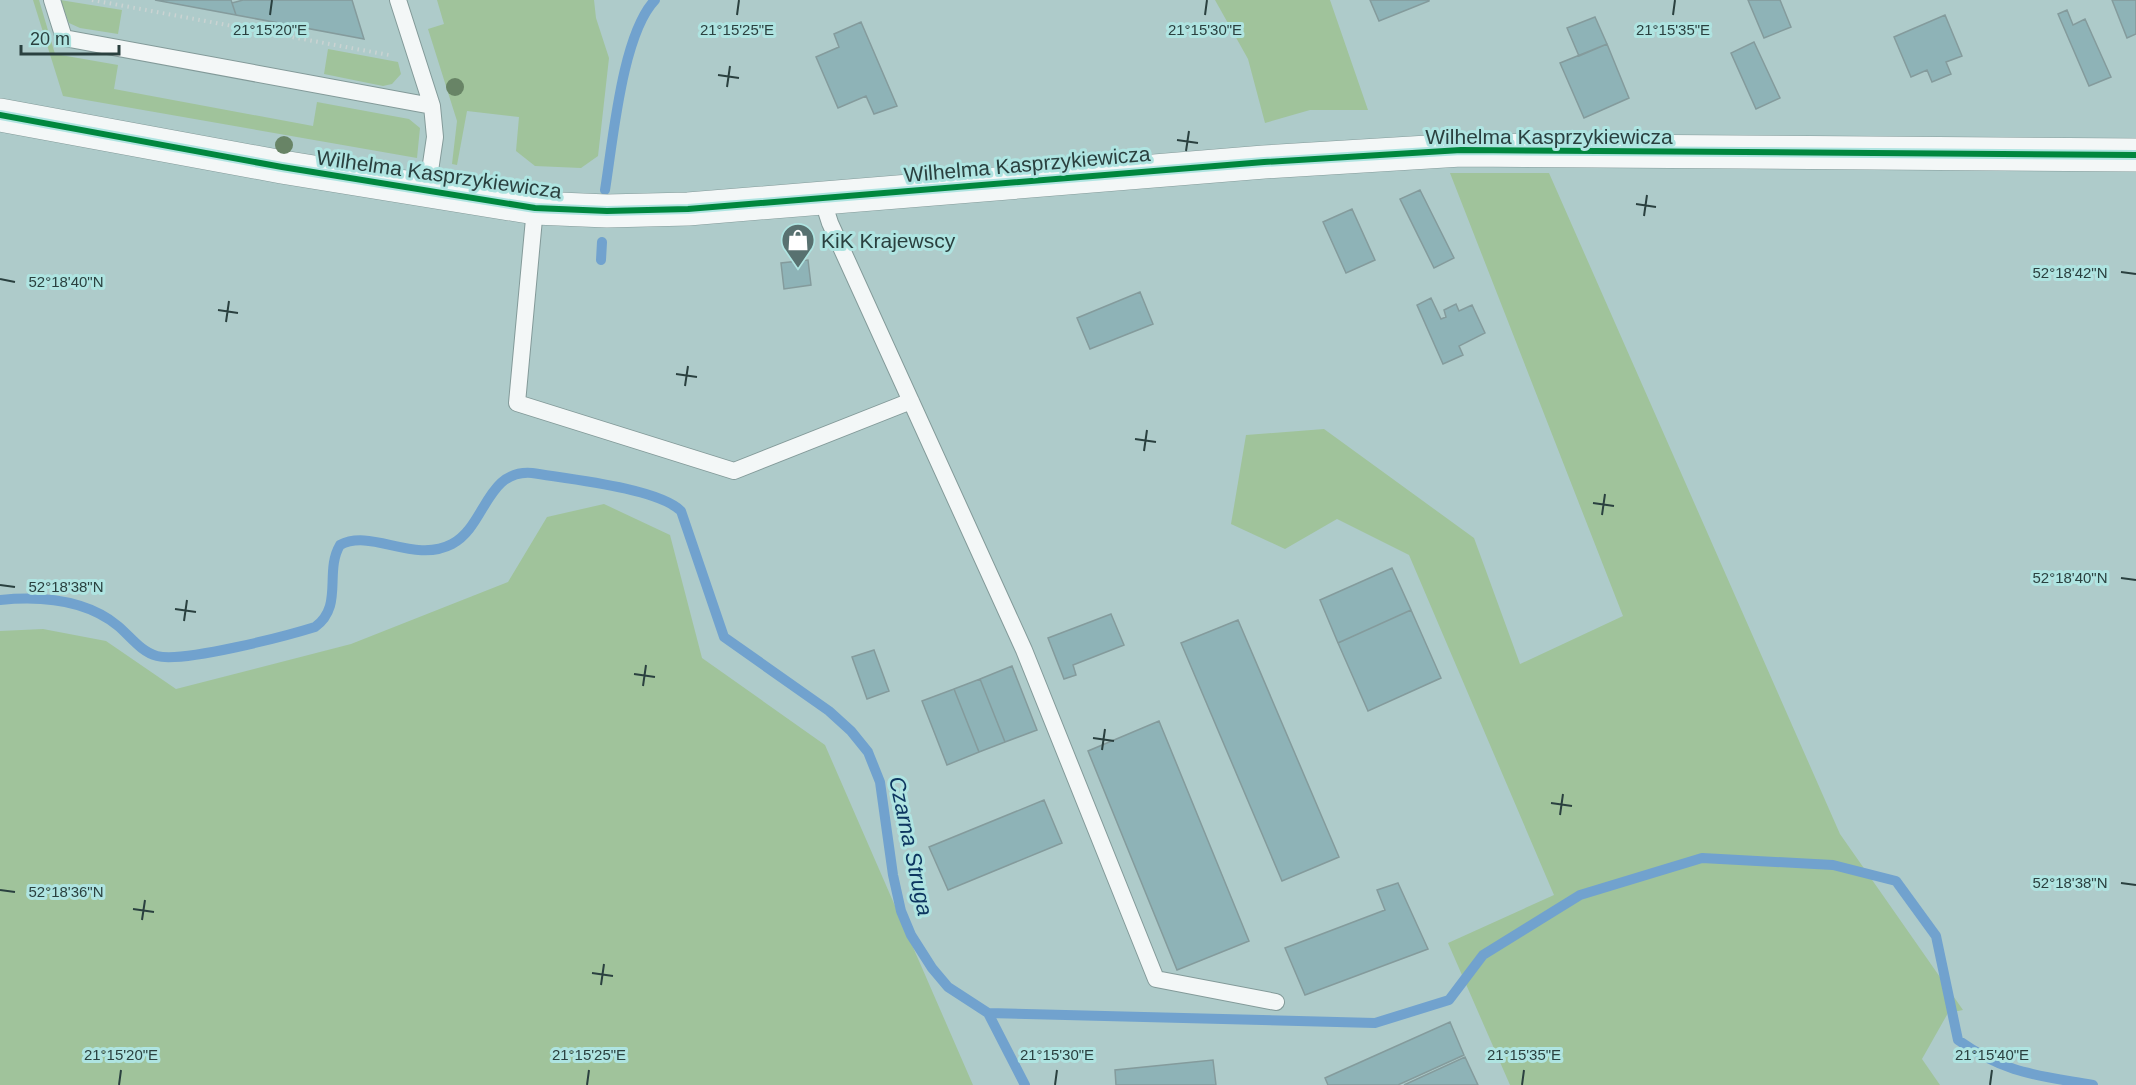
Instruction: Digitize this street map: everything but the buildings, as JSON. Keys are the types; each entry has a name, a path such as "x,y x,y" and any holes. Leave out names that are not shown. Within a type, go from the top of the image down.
{"street":[{"name":"Wilhelma Kasprzykiewicza","path":"0,114 427,191 535,208 607,211 688,209 1354,155 1461,150 2136,155"}],"lane":[{"path":"52,0 64,38 432,106"},
{"path":"398,0 432,106 435,137 427,191"},
{"path":"822,198 830,222 1024,650 1156,979 1276,1002"},
{"path":"535,208 517,403 734,471 911,401"}],"path":[{"path":"92,0 417,61"}],"green space":[{"path":"33,0 39,0 55,54 118,65 114,89 313,126 317,102 409,119 420,128 417,158 63,96"},
{"path":"60,0 122,10 118,34 80,28 69,23"},
{"path":"437,0 594,0 596,18 609,58 598,156 581,168 535,166 516,151 519,117 467,111 457,165 452,164 457,121 428,29 444,24"},
{"path":"1215,0 1330,0 1368,110 1310,110 1265,123 1248,59"},
{"path":"328,49 398,62 401,74 392,84 383,86 324,74"},
{"path":"1450,173 1549,173 1840,834 1963,1010 1948,1013 1922,1059 1940,1085 1510,1085 1448,943 1554,895 1409,555 1337,519 1285,549 1231,524 1246,435 1324,429 1474,538 1520,664 1623,616"},
{"path":"604,504 670,535 702,658 825,745 973,1085 0,1085 0,631 43,629 106,641 176,689 351,644 508,582 547,517"}],"waterway":[{"path":"605,190 627,62 634,37 655,0"},
{"path":"601,260 602,242"},
{"name":"Czarna Struga","path":"0,600 47,599 77,605 105,617 151,654 170,657 189,656 259,642 315,627 324,619 329,609 333,566 340,545 365,540 423,550 438,549 452,544 472,525 495,489 505,480 517,474 532,473 633,490 653,496 681,511 724,637 829,711 851,731 868,752 880,782 893,875 901,911 911,935 932,968 948,987 988,1013 1375,1023 1449,1000 1483,955 1580,895 1702,858 1833,865 1896,881 1936,936 1958,1040 2007,1067 2022,1072 2093,1085"},
{"path":"988,1013 1025,1085"}],"cycle path":[{"path":"0,115 282,167 535,208 607,211 688,209 1264,162 1461,150 2136,155"}],"place":[{"name":"KiK Krajewscy","path":"798,269"}]}
